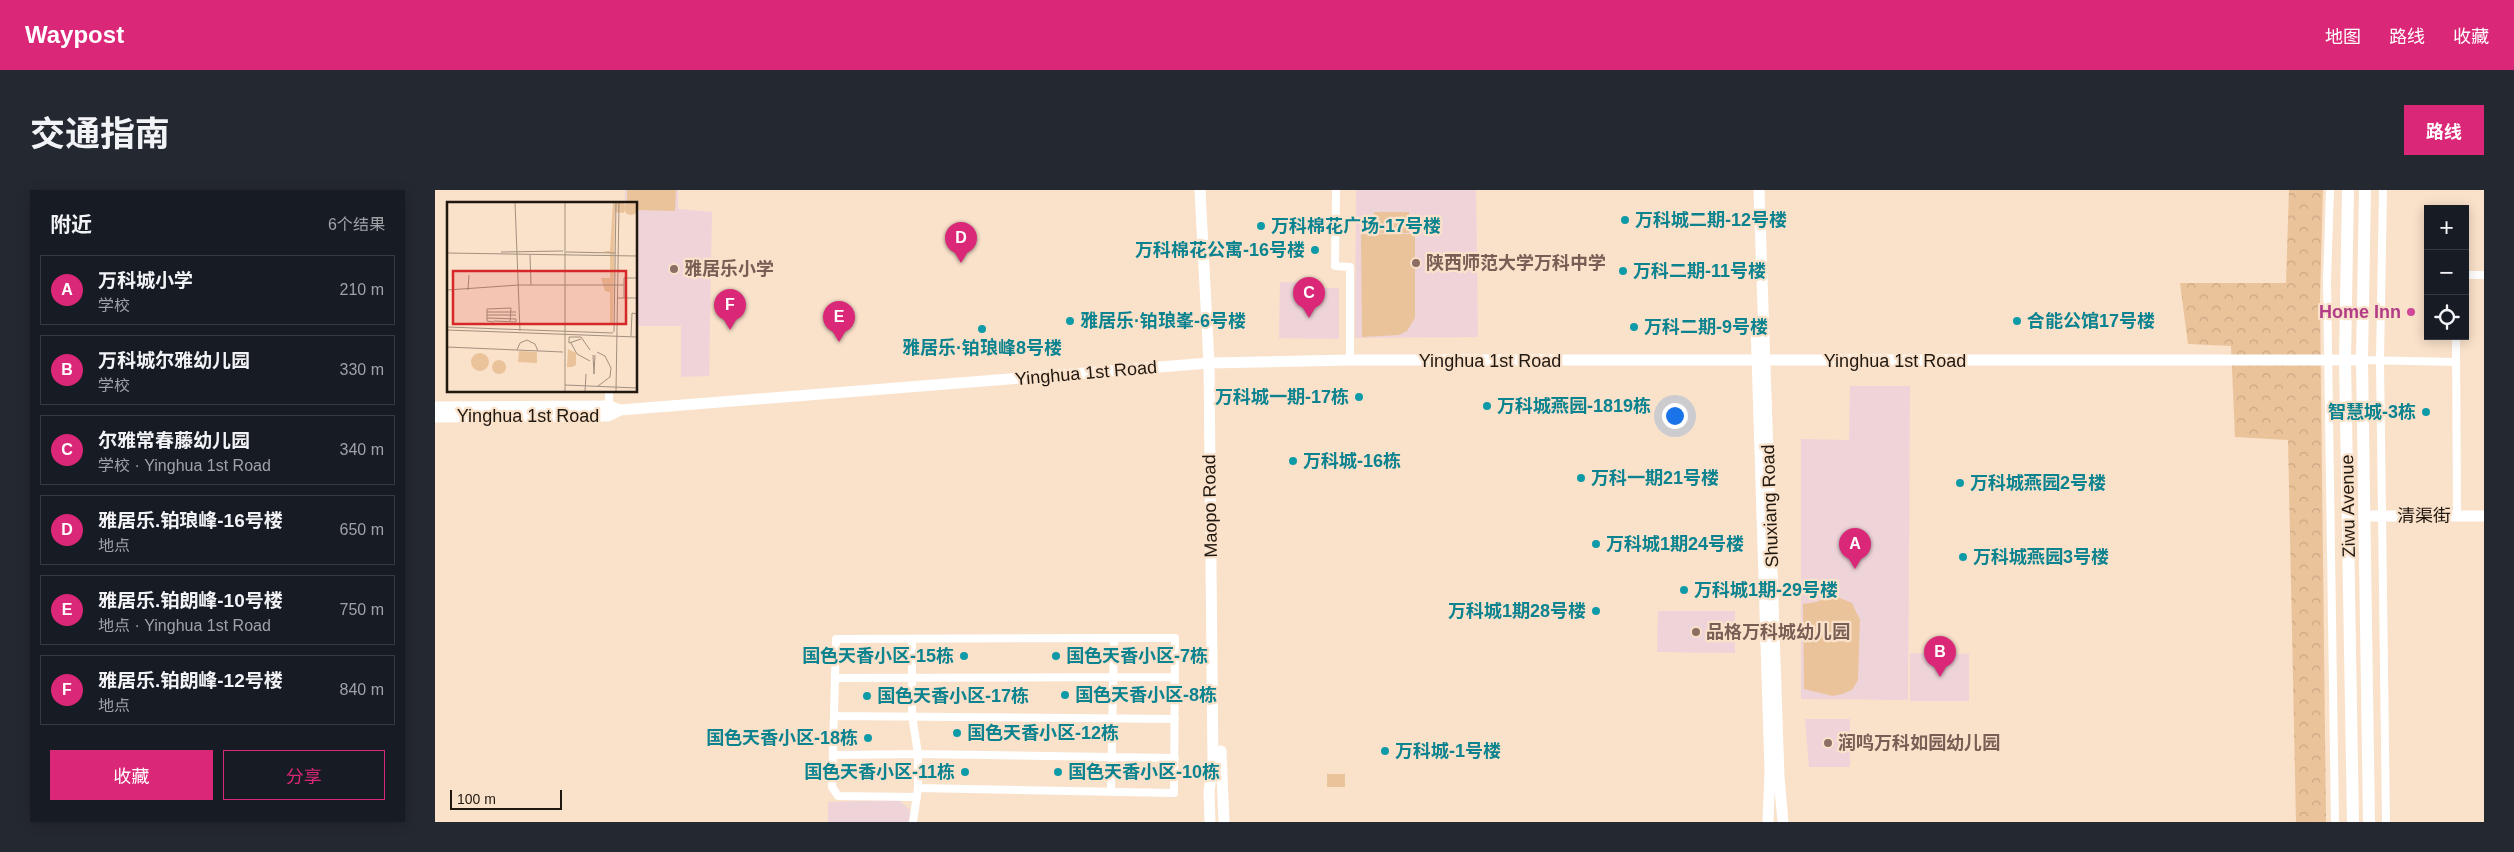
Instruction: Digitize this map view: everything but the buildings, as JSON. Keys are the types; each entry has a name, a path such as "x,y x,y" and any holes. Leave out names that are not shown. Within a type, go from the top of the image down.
{"main road":[{"name":"Ziwu Avenue","path":"2348,190 2345,360 2353,822"},
{"name":"Ziwu Avenue","path":"2365,190 2363,360 2369,822"}],"street":[{"name":"Maopo Road","path":"1200,190 1213,363 1213,764 1209,791 1210,822"},
{"name":"Maopo Road","path":"1207,190 1213,363 1221,768 1224,822"},
{"path":"1336,190 1335,266 1350,267 1349,360"},
{"name":"Shuxiang Road","path":"1751,190 1761,361 1779,777 1783,822"},
{"name":"Shuxiang Road","path":"1759,190 1769,772 1768,822"},
{"name":"Ziwu Avenue","path":"2331,190 2327,280 2335,822"},
{"name":"Ziwu Avenue","path":"2383,190 2380,361 2386,822"},
{"path":"2469,275 2484,275"},
{"path":"2456,340 2457,516"},
{"name":"Yinghua 1st Road","path":"435,416 612,411 1213,363 1349,360 2363,360"},
{"path":"2363,360 2456,362"},
{"path":"609,392 612,411"},
{"name":"Yinghua 1st Road","path":"435,408 612,411"},
{"name":"清渠街","path":"2364,516 2484,516"},
{"path":"1111,791 1114,638"},
{"path":"917,797 838,796 832,787 836,639 1175,638 1174,793 918,788"},
{"path":"912,640 912,715 918,754 918,788 913,822"},
{"path":"835,678 1175,677"},
{"path":"835,716 912,715 1175,719"},
{"path":"834,755 918,754 1175,758"}],"shaded area":[{"name":"雅居乐小学","path":"625,190 678,190 678,209 712,212 709,376 681,377 681,326 637,326 637,202 625,202"},
{"name":"陕西师范大学万科中学","path":"1356,190 1476,190 1478,337 1355,338"},
{"path":"1280,282 1305,283 1305,288 1339,288 1339,339 1279,338"},
{"path":"1850,386 1910,386 1908,700 1801,699 1801,439 1849,440"},
{"name":"品格万科城幼儿园","path":"1658,611 1735,611 1735,653 1657,652"},
{"path":"1910,653 1969,654 1969,701 1910,701"},
{"name":"润鸣万科如园幼儿园","path":"1805,719 1850,719 1850,767 1809,767"},
{"path":"899,800 910,810 909,822 828,822 828,802"}],"green space":[{"path":"627,190 676,190 675,211 637,210 637,202 627,202"},
{"path":"2289,190 2323,190 2320,297 2326,822 2296,822 2288,440 2235,437 2231,346 2188,344 2180,283 2286,283"},
{"path":"1374,212 1409,212 1409,233 1374,233"},
{"path":"1361,234 1415,234 1415,318 1407,331 1399,335 1362,337"},
{"path":"1833,595 1852,603 1860,620 1858,680 1852,690 1833,696 1804,689 1803,604 1816,602"},
{"path":"1327,774 1345,774 1345,787 1327,787"}],"place":[{"name":"万科城二期-12号楼","path":"1625,220"},
{"name":"万科棉花广场-17号楼","path":"1261,226"},
{"name":"万科棉花公寓-16号楼","path":"1315,250"},
{"name":"雅居乐.铂琅峰-16号楼","path":"961,263"},
{"name":"陕西师范大学万科中学","path":"1416,263"},
{"name":"雅居乐小学","path":"674,269"},
{"name":"万科二期-11号楼","path":"1623,271"},
{"name":"Home Inn","path":"2411,312"},
{"name":"尔雅常春藤幼儿园","path":"1309,318"},
{"name":"雅居乐·铂琅峯-6号楼","path":"1070,321"},
{"name":"合能公馆17号楼","path":"2017,321"},
{"name":"万科二期-9号楼","path":"1634,327"},
{"name":"雅居乐·铂琅峰8号楼","path":"982,329"},
{"name":"雅居乐.铂朗峰-12号楼","path":"730,330"},
{"name":"雅居乐.铂朗峰-10号楼","path":"839,342"},
{"name":"万科城一期-17栋","path":"1359,397"},
{"name":"万科城燕园-1819栋","path":"1487,406"},
{"name":"智慧城-3栋","path":"2426,412"},
{"name":"万科城-16栋","path":"1293,461"},
{"name":"万科一期21号楼","path":"1581,478"},
{"name":"万科城燕园2号楼","path":"1960,483"},
{"name":"万科城1期24号楼","path":"1596,544"},
{"name":"万科城燕园3号楼","path":"1963,557"},
{"name":"万科城小学","path":"1855,569"},
{"name":"万科城1期-29号楼","path":"1684,590"},
{"name":"万科城1期28号楼","path":"1596,611"},
{"name":"品格万科城幼儿园","path":"1696,632"},
{"name":"国色天香小区-15栋","path":"964,656"},
{"name":"国色天香小区-7栋","path":"1056,656"},
{"name":"万科城尔雅幼儿园","path":"1940,677"},
{"name":"国色天香小区-8栋","path":"1065,695"},
{"name":"国色天香小区-17栋","path":"867,696"},
{"name":"国色天香小区-12栋","path":"957,733"},
{"name":"国色天香小区-18栋","path":"868,738"},
{"name":"润鸣万科如园幼儿园","path":"1828,743"},
{"name":"万科城-1号楼","path":"1385,751"},
{"name":"国色天香小区-11栋","path":"965,772"},
{"name":"国色天香小区-10栋","path":"1058,772"}]}
